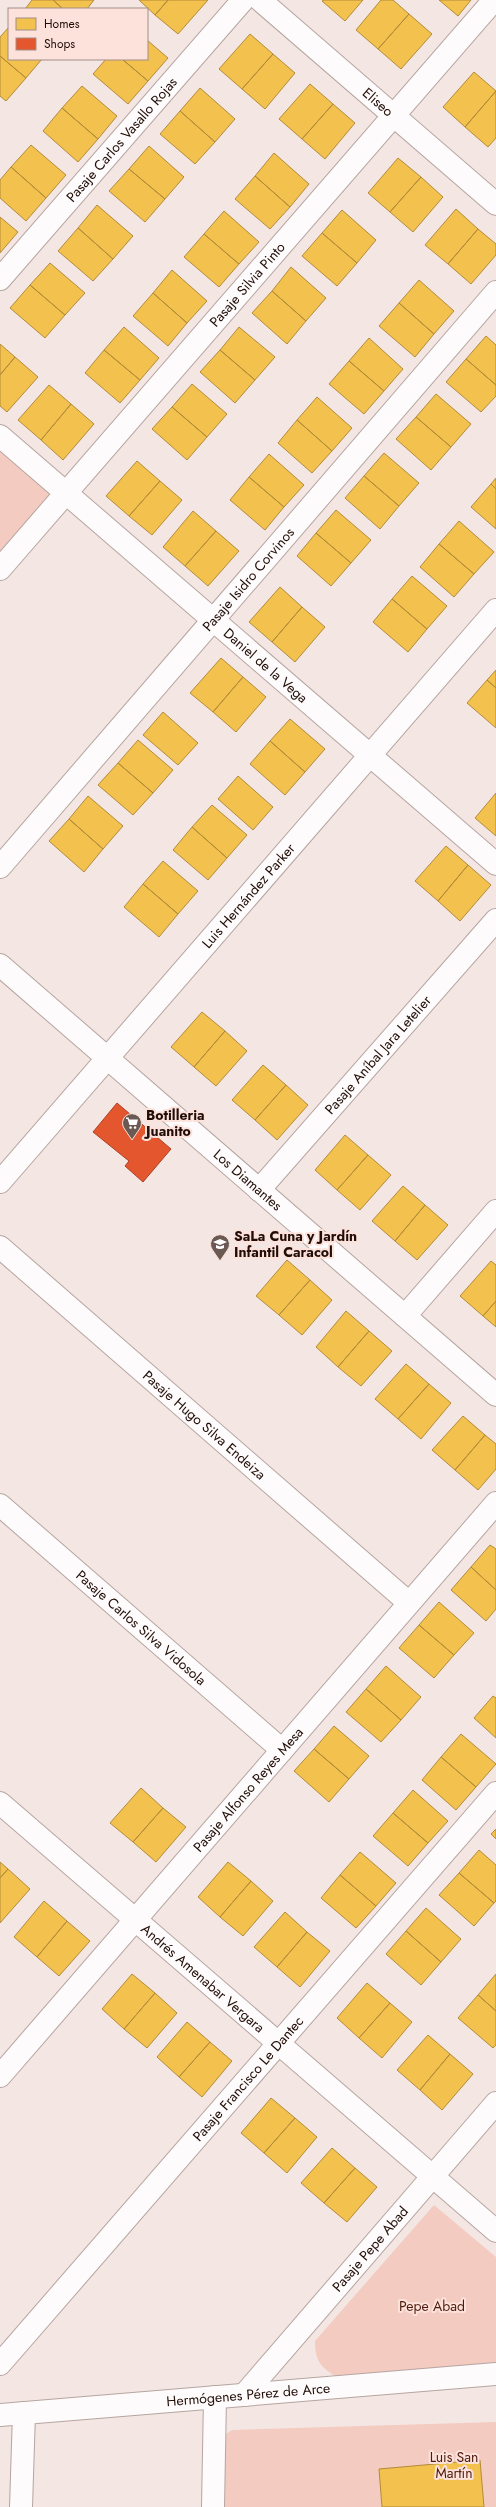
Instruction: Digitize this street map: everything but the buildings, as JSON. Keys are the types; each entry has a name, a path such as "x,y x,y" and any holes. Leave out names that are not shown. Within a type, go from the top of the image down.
{"street":[{"name":"Pasaje Carlos Vasallo Rojas","path":"0,280 244,0"},
{"name":"Eliseo","path":"260,0 496,204"},
{"name":"Pasaje Silvia Pinto","path":"0,569 494,0"},
{"name":"Pasaje Isidro Corvinos","path":"0,867 496,292"},
{"name":"Daniel de la Vega","path":"0,436 496,864"},
{"name":"Luis Hernández Parker","path":"0,1182 496,610"},
{"name":"Pasaje Aníbal Jara Letelier","path":"258,1190 496,920"},
{"name":"Los Diamantes","path":"0,965 496,1395"},
{"path":"405,1316 496,1211"},
{"name":"Pasaje Hugo Silva Endeiza","path":"0,1247 409,1603"},
{"name":"Pasaje Alfonso Reyes Mesa","path":"0,2076 496,1503"},
{"name":"Pasaje Carlos Silva Vidosola","path":"0,1506 282,1750"},
{"name":"Pasaje Francisco Le Dantec","path":"0,2364 496,1793"},
{"name":"Andrés Amenabar Vergara","path":"0,1803 496,2231"},
{"name":"Pasaje Pepe Abad","path":"244,2395 496,2103"},
{"name":"Hermógenes Pérez de Arce","path":"0,2415 496,2374"},
{"path":"213,2507 215,2397"},
{"path":"21,2507 24,2413"}],"green space":[{"path":"0,448 52,494 0,554"},
{"name":"Pepe Abad","path":"434,2205 496,2257 496,2366 338,2378 327,2371 320,2363 316,2354 315,2341"},
{"name":"Luis San Martín","path":"496,2422 496,2507 222,2507 223,2436 232,2430"}],"place":[{"name":"Botilleria Juanito","path":"132,1140"},
{"name":"SaLa Cuna y Jardín Infantil Caracol","path":"220,1261"}]}
